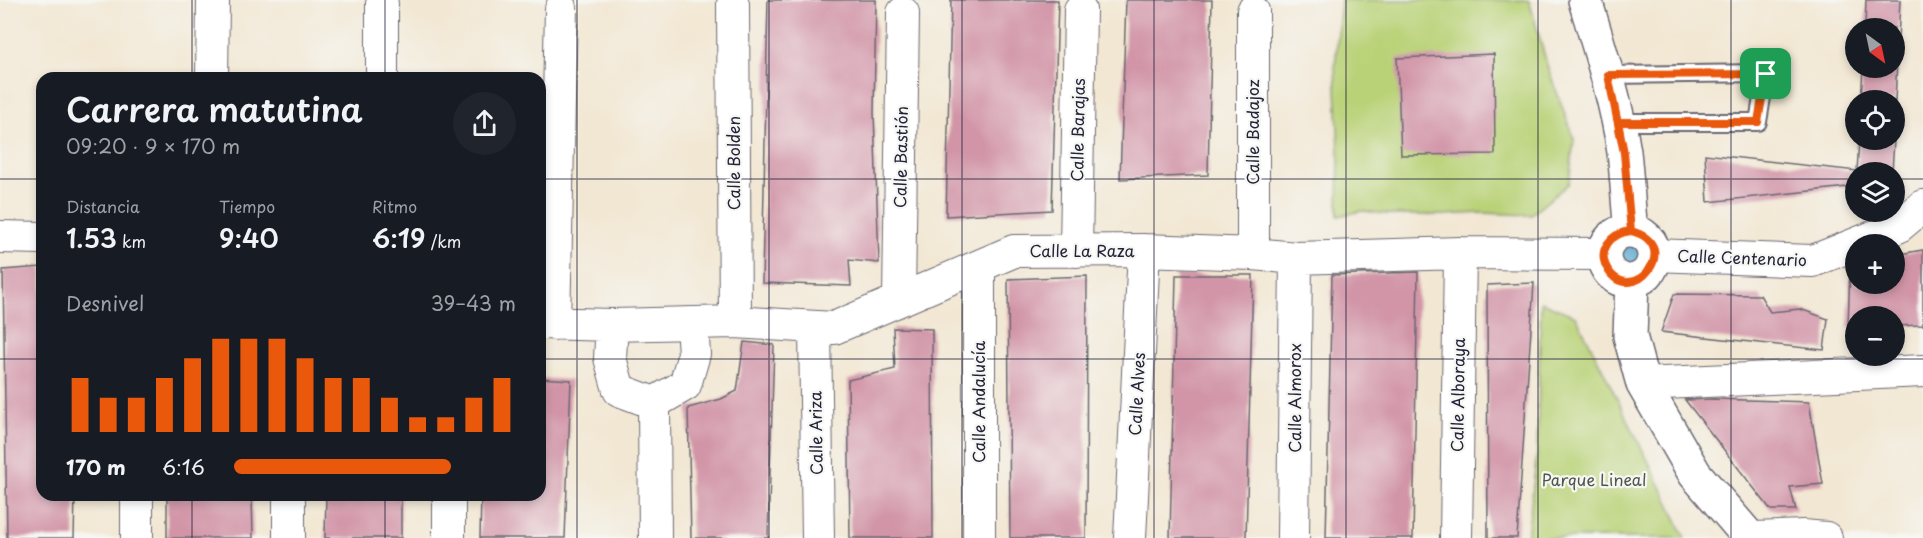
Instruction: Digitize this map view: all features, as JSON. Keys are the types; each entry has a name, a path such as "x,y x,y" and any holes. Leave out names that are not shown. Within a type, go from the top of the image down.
{"street":[{"path":"1585,0 1608,75 1618,122 1624,153 1631,231"},
{"path":"212,72 213,2"},
{"path":"382,4 382,72"},
{"name":"Calle Bolden","path":"733,4 735,322"},
{"path":"547,323 561,9"},
{"name":"Calle Barajas","path":"1076,250 1080,10"},
{"name":"Calle Badajoz","path":"1253,11 1254,254"},
{"name":"Calle Bastión","path":"899,300 903,13"},
{"name":"Calle Centenario","path":"1654,255 1813,261 1898,227 1923,206"},
{"path":"1631,231 1647,238 1654,255 1650,270 1646,275 1632,282 1620,280 1611,274 1604,262 1609,240 1616,235 1631,231"},
{"path":"0,237 36,238"},
{"name":"Calle La Raza","path":"547,323 612,325 735,322 834,328 1014,251 1144,250 1296,258 1460,253 1604,254"},
{"name":"Calle Alves","path":"1130,538 1144,250"},
{"name":"Calle Alboraya","path":"1456,538 1460,253"},
{"name":"Calle Almorox","path":"1293,538 1296,258"},
{"name":"Calle Andalucía","path":"979,266 979,538"},
{"path":"1632,282 1630,336 1643,384 1695,474 1752,538 1803,536 1826,538"},
{"path":"654,403 685,385 694,354 692,324"},
{"path":"612,325 610,358 620,390 654,403"},
{"name":"Calle Ariza","path":"814,328 818,538"},
{"path":"1643,384 1923,371"},
{"path":"654,403 655,538"},
{"path":"136,501 136,538"},
{"path":"289,538 290,501"},
{"path":"449,501 449,538"}],"lane":[{"path":"1608,75 1766,74 1758,122 1618,122"}],"green space":[{"path":"1341,0 1529,0 1548,68 1574,139 1569,183 1531,215 1482,213 1396,215 1362,211 1338,216 1339,151 1335,67"},
{"name":"Parque Lineal","path":"1541,302 1576,316 1685,538 1527,538 1537,453"}],"water":[{"path":"1618,234 1645,237 1650,242 1652,266 1643,277 1623,279 1613,277 1607,269 1607,243"}],"building":[{"path":"768,0 876,0 874,112 879,263 849,260 851,286 762,283"},
{"path":"951,0 1058,0 1052,210 946,216"},
{"path":"1126,0 1212,0 1208,175 1120,179"},
{"path":"1866,0 1900,0 1899,18 1865,18"},
{"path":"1494,54 1495,154 1401,155 1397,58"},
{"path":"1862,78 1896,78 1896,90 1862,90"},
{"path":"1858,150 1893,150 1893,162 1858,162"},
{"path":"1705,154 1845,170 1845,187 1708,202"},
{"path":"1923,250 1923,325 1905,326 1905,306 1849,306 1849,294 1905,294 1905,253"},
{"path":"36,267 36,501 75,501 74,538 7,538 3,270"},
{"path":"1418,272 1413,538 1326,538 1332,275"},
{"path":"1176,275 1253,275 1246,538 1170,538"},
{"path":"1087,276 1086,538 1010,538 1008,279"},
{"path":"1534,283 1517,538 1488,538 1487,285"},
{"path":"1674,294 1760,295 1770,312 1800,309 1828,319 1824,350 1661,332"},
{"path":"893,328 932,329 933,538 850,538 848,380 895,369"},
{"path":"744,342 774,345 768,538 691,538 688,408 721,399 737,391"},
{"path":"546,378 571,380 565,538 480,538 481,501 546,501"},
{"path":"1685,400 1809,402 1823,484 1790,487 1796,510 1771,510"},
{"path":"167,501 252,501 253,538 167,538"},
{"path":"326,501 401,501 401,538 325,538"}],"route":[{"path":"1766,74 1608,75 1624,153 1631,231 1647,238 1654,255 1654,263 1646,275 1632,282 1617,279 1604,262 1605,247 1616,235 1631,231 1624,153 1618,122 1758,122 1766,74"}]}
